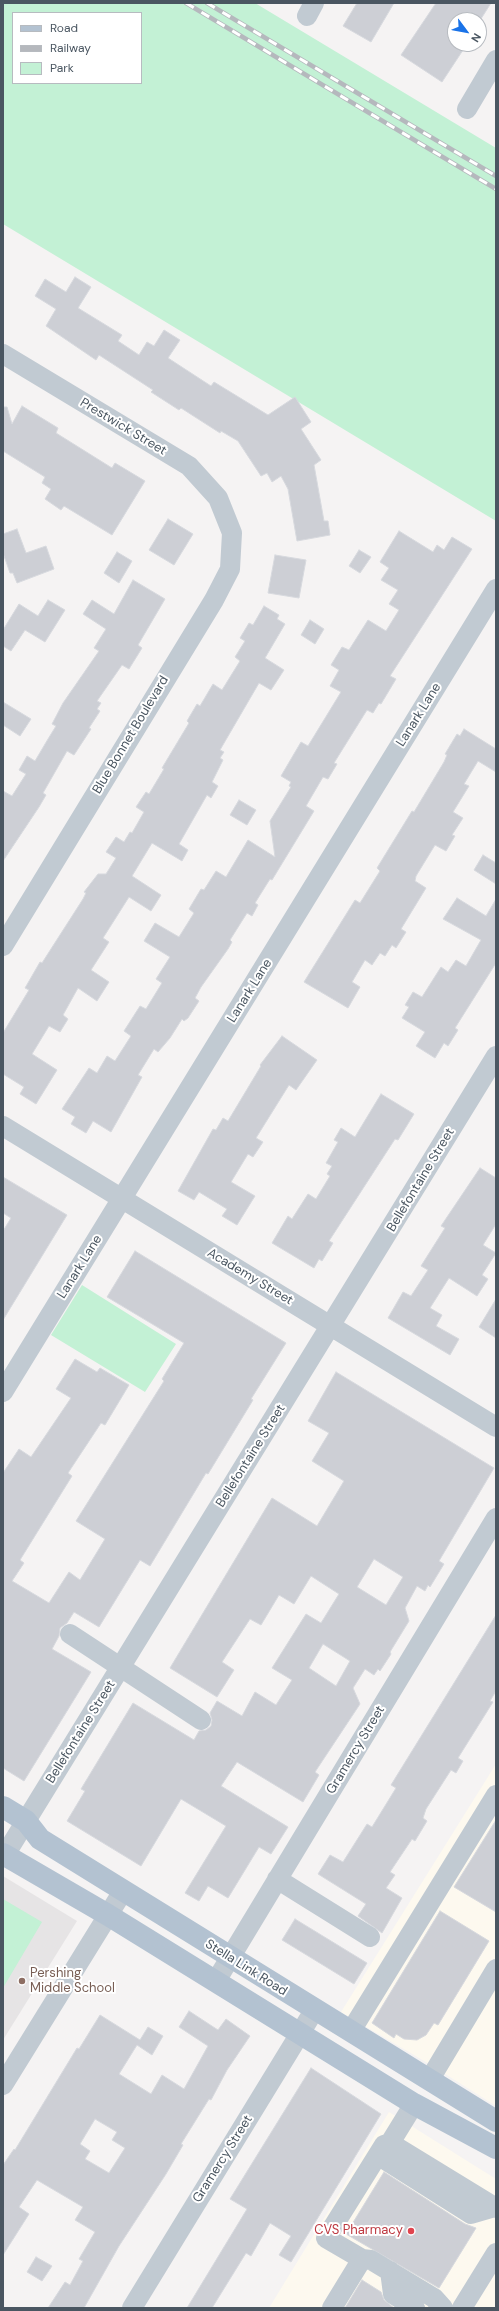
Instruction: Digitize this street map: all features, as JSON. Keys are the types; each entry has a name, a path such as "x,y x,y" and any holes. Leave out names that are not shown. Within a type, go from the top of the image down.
{"main road":[{"name":"Stella Link Road","path":"3,1807 26,1820 40,1839 230,1958 496,2120"},
{"name":"Stella Link Road","path":"4,1854 108,1915 414,2104 496,2148"},
{"path":"414,2104 430,2079"}],"street":[{"path":"466,109 496,60"},
{"name":"Prestwick Street","path":"3,354 189,466 218,498 226,517"},
{"name":"Blue Bonnet Boulevard","path":"3,946 227,575 230,569 232,533 226,517"},
{"name":"Lanark Lane","path":"3,1392 496,589"},
{"name":"Bellefontaine Street","path":"4,1854 331,1326 496,1056"},
{"name":"Academy Street","path":"3,1126 496,1427"},
{"name":"Gramercy Street","path":"216,1981 496,1518"},
{"path":"70,1634 201,1720"},
{"path":"351,2031 496,1795"},
{"path":"277,1879 370,1937"},
{"path":"3,2085 123,1891"},
{"path":"430,2079 496,1969"},
{"name":"Gramercy Street","path":"132,2308 315,2010"},
{"path":"414,2104 326,2238 362,2259 371,2260 391,2279 396,2287 429,2308"},
{"path":"387,2144 496,2208"},
{"path":"462,2308 496,2253"},
{"path":"332,2308 362,2259"},
{"path":"391,2279 393,2294 415,2308"},
{"path":"391,2279 434,2298 443,2308"}],"shaded area":[{"path":"496,1764 496,2106 431,2065 341,2012"},
{"name":"Pershing Middle School","path":"3,1876 77,1921 3,2040"},
{"path":"389,2112 496,2179 496,2308 269,2308"}],"green space":[{"path":"3,3 255,3 496,148 496,521 3,224"},
{"path":"82,1285 176,1344 145,1392 51,1335"},
{"path":"3,1899 42,1922 3,1988"}],"building":[{"path":"357,3 394,3 371,42 343,26"},
{"path":"436,3 491,3 485,12 447,12 447,52 462,52 442,82 401,55"},
{"path":"75,277 91,287 78,308 122,335 118,341 139,355 147,342 154,346 164,330 180,340 168,358 211,386 214,382 268,415 295,397 311,422 301,429 321,460 314,465 324,521 328,521 330,535 297,541 288,489 281,476 272,482 267,473 261,476 238,441 221,431 220,433 181,408 179,410 151,392 153,390 99,355 96,360 46,326 56,309 35,296 45,279 66,292"},
{"path":"22,406 58,428 56,433 112,468 115,463 145,481 112,535 64,506 61,510 45,499 51,489 42,483 45,477 3,451 3,407 7,407 12,424"},
{"path":"168,519 193,534 174,565 149,550"},
{"path":"17,529 26,553 46,546 54,569 17,583 13,573 10,573 3,553 3,534"},
{"path":"399,531 433,552 437,545 444,550 452,537 472,549 390,676 396,679 381,704 379,703 373,713 367,710 334,763 337,764 328,779 323,777 306,806 314,811 272,880 270,879 255,903 258,905 252,916 247,913 230,940 232,942 228,949 201,987 195,998 199,1001 188,1018 184,1021 182,1019 170,1038 158,1052 154,1049 138,1075 142,1077 111,1132 93,1121 86,1133 71,1124 75,1117 62,1109 89,1068 97,1073 107,1056 115,1061 131,1036 124,1031 140,1006 146,1009 162,983 156,979 170,957 144,941 155,923 179,937 194,913 189,909 201,889 204,890 216,871 226,877 248,840 275,857 270,821 291,787 289,786 291,782 281,776 301,742 308,746 341,692 330,686 339,670 331,665 342,647 349,650 368,620 386,631 399,610 389,604 398,590 381,580 389,568 380,562"},
{"path":"359,550 371,557 360,573 349,566"},
{"path":"117,552 132,561 119,583 104,573"},
{"path":"275,555 306,560 299,598 268,593"},
{"path":"133,580 165,599 138,645 142,648 129,669 122,665 97,701 101,703 97,709 100,711 89,728 91,729 74,755 67,751 43,793 46,795 3,861 3,791 12,796 26,774 19,770 27,756 35,761 56,726 52,724 63,703 99,651 94,648 106,629 83,614 92,600 114,614"},
{"path":"48,600 65,610 45,642 25,630 11,651 3,646 3,630 19,604 38,616"},
{"path":"264,606 279,615 277,619 285,624 265,658 284,670 271,690 259,683 220,750 224,752 220,758 223,760 212,782 218,786 211,798 207,795 179,844 188,850 182,861 152,843 132,876 161,895 151,911 129,897 103,938 109,942 91,970 109,982 97,1001 78,988 63,1015 68,1019 60,1032 49,1026 32,1054 57,1070 36,1104 20,1094 24,1087 3,1074 3,1033 29,990 25,988 40,962 42,963 83,899 86,893 84,892 98,874 106,874 116,858 106,852 116,837 124,842 130,832 132,833 144,812 136,807 146,792 149,794 164,769 162,768 189,723 187,721 197,704 200,706 213,684 222,690 240,661 235,657 245,641 240,638 249,623 253,625"},
{"path":"310,620 324,629 315,644 301,635"},
{"path":"3,702 31,719 20,736 3,725"},
{"path":"464,729 496,749 496,772 478,761 464,784 469,786 453,812 463,818 452,835 455,836 446,851 435,845 416,876 415,881 426,888 401,929 406,932 396,948 392,945 385,956 380,953 372,965 365,960 352,982 360,987 348,1008 304,982 355,900 360,903 380,871 377,868 412,811 414,812 444,762 447,755 445,754 457,734 460,736"},
{"path":"239,800 256,810 247,825 230,815"},
{"path":"483,855 496,863 496,884 474,870"},
{"path":"457,898 486,916 496,899 496,963 455,1028 458,1030 448,1046 444,1043 435,1058 416,1046 425,1032 402,1018 409,1007 405,1005 413,992 422,997 441,967 448,972 456,960 466,966 481,940 443,919"},
{"path":"282,1036 317,1060 296,1090 289,1085 256,1138 263,1142 253,1157 248,1154 231,1182 255,1196 237,1225 222,1216 227,1209 199,1192 194,1200 178,1191 213,1129 216,1130 223,1118 228,1121 261,1066 260,1065"},
{"path":"381,1094 414,1114 398,1140 395,1139 329,1241 333,1243 322,1261 319,1259 314,1268 272,1243 288,1216 292,1219 308,1194 316,1199 330,1176 327,1174 332,1166 326,1163 338,1142 334,1140 341,1128 355,1137"},
{"path":"480,1168 496,1178 496,1224 483,1245 496,1253 482,1275 488,1279 477,1296 449,1278 430,1308 442,1315 436,1326 459,1339 450,1355 388,1318 403,1292 411,1296 428,1270 421,1266 445,1228 441,1226"},
{"path":"3,1177 67,1215 3,1320 3,1231 11,1218 3,1213"},
{"path":"135,1251 286,1343 251,1399 253,1400 208,1474 206,1473 150,1566 140,1560 99,1627 74,1612 67,1623 60,1628 59,1636 52,1649 91,1672 24,1781 3,1768 3,1473 19,1449 31,1457 71,1398 56,1389 75,1359 97,1372 100,1368 129,1385 105,1425 101,1423 68,1473 72,1476 20,1560 24,1563 12,1581 49,1603 69,1572 80,1580 105,1539 76,1521 164,1381 162,1379 184,1343 107,1297"},
{"path":"496,1299 496,1338 479,1327"},
{"path":"336,1372 494,1468 439,1561 444,1564 430,1587 428,1585 425,1591 417,1586 405,1608 409,1621 390,1652 391,1654 380,1671 378,1669 374,1675 365,1669 353,1688 360,1704 315,1772 319,1775 303,1802 237,1762 221,1786 288,1827 271,1854 259,1847 228,1898 208,1886 199,1901 185,1893 226,1826 181,1799 141,1866 67,1821 85,1791 81,1789 133,1703 194,1740 199,1731 206,1730 211,1726 212,1720 210,1713 217,1701 242,1716 255,1692 276,1705 292,1680 272,1668 306,1614 321,1623 339,1594 311,1576 294,1604 279,1595 261,1625 250,1619 222,1662 234,1670 217,1697 170,1668 272,1498 317,1526 344,1481 312,1461 329,1433 308,1421","holes":["374,1559 403,1577 386,1605 357,1587","323,1644 350,1661 336,1686 309,1668"]},
{"path":"496,1615 496,1691 490,1701 493,1702 458,1758 463,1761 456,1773 451,1770 426,1809 423,1818 427,1821 415,1841 412,1839 390,1872 395,1875 386,1888 402,1898 382,1933 358,1916 366,1904 318,1874 330,1855 343,1862 367,1824 372,1827 396,1788 391,1785"},
{"path":"496,1820 496,1912 454,1887"},
{"path":"440,1911 489,1941 438,2025 434,2023 426,2035 417,2040 404,2039 396,2034 394,2038 372,2023"},
{"path":"295,1919 367,1963 354,1984 282,1940"},
{"path":"189,2011 218,2030 226,2019 250,2036 227,2070 211,2100 209,2099 181,2144 183,2145 166,2174 119,2246 84,2308 48,2308 65,2282 70,2285 83,2261 79,2259 95,2232 75,2220 83,2207 37,2180 19,2207 29,2214 3,2255 3,2165 14,2149 15,2150 77,2048 79,2049 100,2015 140,2040 148,2027 163,2036 152,2055 137,2045 119,2074 151,2094 162,2075 184,2089 208,2046 179,2027","holes":["95,2119 117,2132 112,2140 125,2148 109,2173 85,2159 90,2151 80,2144"]},
{"path":"311,2068 381,2114 291,2262 279,2255 291,2236 270,2223 251,2256 246,2253 212,2308 187,2308 247,2209 230,2199"},
{"name":"CVS Pharmacy","path":"384,2172 465,2224 476,2228 439,2288 346,2234"},
{"path":"36,2257 52,2266 42,2281 27,2272"},
{"path":"362,2280 381,2292 384,2300 394,2308 345,2308"}],"railway":[{"path":"186,3 496,189"},
{"path":"207,3 496,176"}],"place":[{"name":"Pershing Middle School","path":"22,1981"},
{"name":"CVS Pharmacy","path":"411,2231"}]}
